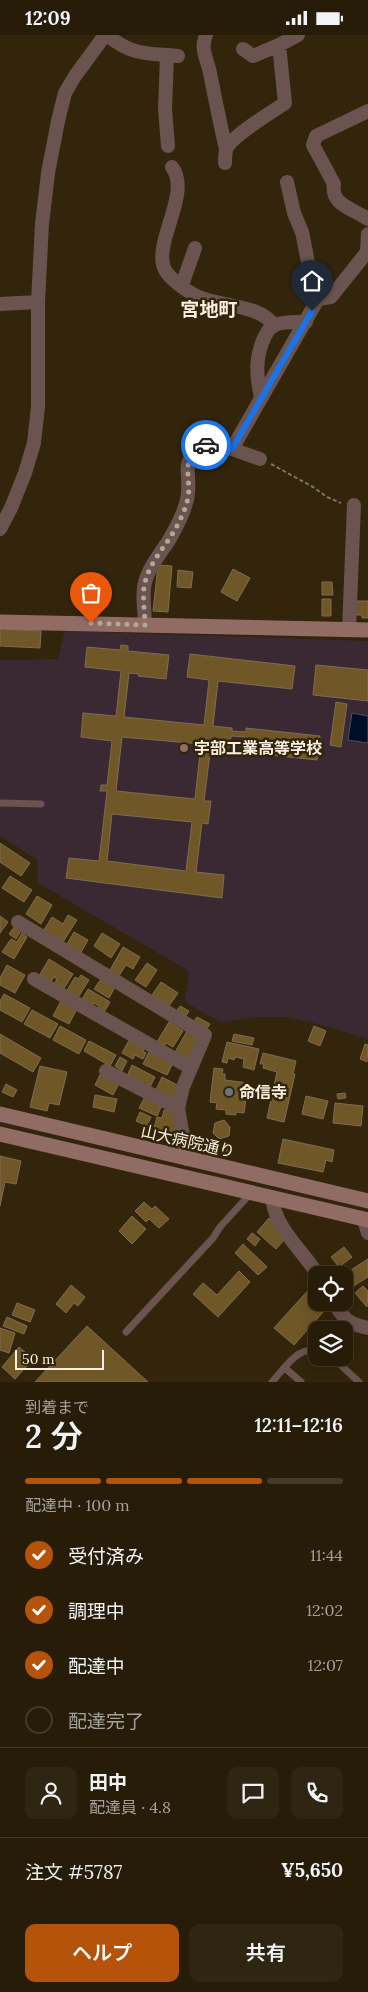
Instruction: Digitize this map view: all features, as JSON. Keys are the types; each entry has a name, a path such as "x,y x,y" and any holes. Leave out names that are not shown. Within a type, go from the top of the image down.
{"street":[{"path":"0,529 12,508 34,443 38,407 38,302 42,224 48,173 58,121 65,93 75,76 106,35 130,51 173,56 165,109 168,146"},
{"path":"206,35 202,47 210,72 225,156 242,133 285,103 279,45"},
{"path":"243,49 252,56 298,35"},
{"path":"368,111 316,136 313,145 334,184 333,191 338,201 368,219"},
{"path":"172,167 177,175 177,193 162,259 168,274 197,296 206,300 250,310 270,319 274,326"},
{"path":"287,182 294,213 302,233 313,287 318,299"},
{"path":"318,299 331,297 367,252 368,234"},
{"path":"182,285 195,248"},
{"path":"232,449 318,299"},
{"path":"0,304 38,302"},
{"path":"261,397 257,379 258,360 260,347 269,329 274,326 306,322"},
{"path":"145,625 144,587 146,577 173,534 186,502 188,493 187,466 190,457 196,450 210,443 260,459"},
{"path":"350,630 354,505"},
{"path":"0,622 368,630"},
{"path":"18,922 205,1035 191,1068 178,1108 187,1159"},
{"path":"34,979 191,1068"},
{"path":"106,1071 178,1108"},
{"name":"山大病院通り","path":"0,1114 368,1201"},
{"path":"0,1134 272,1197 367,1224"},
{"path":"272,1197 272,1209 278,1220 311,1266"},
{"path":"339,1311 344,1319 352,1325 368,1328"}],"lane":[{"path":"0,803 41,804"},
{"path":"126,1332 213,1238 220,1227 251,1192"},
{"path":"272,1382 300,1353 308,1352"},
{"path":"342,1366 359,1382"},
{"path":"285,1368 301,1382"}],"path":[{"path":"260,459 301,480 327,497 348,505 354,505"}],"shaded area":[{"name":"宇部工業高等学校","path":"65,631 368,641 368,1039 318,1024 286,1017 256,1017 220,1022 185,1002 189,971 38,883 38,860 0,836 0,660 58,659"}],"water":[{"path":"352,713 368,716 368,743 348,740"}],"building":[{"path":"158,565 172,566 168,612 153,611"},
{"path":"233,569 250,578 237,601 221,592"},
{"path":"178,570 193,572 191,588 177,587"},
{"path":"322,582 332,582 333,595 322,595"},
{"path":"322,599 331,599 331,616 322,616"},
{"path":"355,601 368,601 368,618 362,618 362,615 355,615"},
{"path":"0,629 41,631 40,648 0,646"},
{"path":"121,645 128,646 128,651 169,655 166,679 138,676 139,674 129,673 124,717 204,725 209,680 187,677 190,654 295,666 292,689 218,681 213,726 232,728 232,731 246,732 246,728 320,736 317,760 244,752 245,737 231,736 230,747 211,745 204,801 211,801 208,824 202,823 196,872 224,875 222,898 66,878 69,858 99,861 107,791 100,791 101,785 107,785 112,741 81,737 83,713 116,716 121,671 85,667 87,647 120,650","holes":["122,737 201,744 195,799 116,791","112,814 192,822 186,871 107,861"]},
{"path":"316,665 368,670 368,701 313,695"},
{"path":"336,702 347,704 341,747 330,745"},
{"path":"0,843 30,863 21,876 0,862"},
{"path":"10,876 32,890 24,902 2,888"},
{"path":"37,896 52,905 41,924 26,914"},
{"path":"68,915 77,920 63,942 44,930 52,917 63,924"},
{"path":"0,916 8,922 0,933"},
{"path":"15,926 21,931 16,939 9,934"},
{"path":"74,932 88,940 80,954 66,946"},
{"path":"22,933 27,937 14,959 2,952 11,939 17,942"},
{"path":"102,933 120,944 111,958 94,946"},
{"path":"123,947 140,957 133,969 126,965 119,976 110,970"},
{"path":"49,959 73,974 63,990 54,984 57,979 54,977 50,983 39,976"},
{"path":"147,963 157,970 146,987 135,980"},
{"path":"7,965 25,975 15,993 0,985 0,978"},
{"path":"81,975 89,980 77,999 66,992 75,977 78,979"},
{"path":"101,979 115,987 109,998 94,989"},
{"path":"161,982 178,993 169,1006 152,995"},
{"path":"88,989 110,1002 103,1014 97,1010 99,1006 94,1003 91,1009 80,1003"},
{"path":"4,994 30,1008 22,1022 0,1010 0,1001"},
{"path":"62,999 78,1007 69,1024 53,1016"},
{"path":"180,1006 189,1011 184,1019 175,1013"},
{"path":"32,1010 58,1024 50,1038 24,1024"},
{"path":"197,1017 210,1024 206,1030 193,1023"},
{"path":"169,1022 183,1031 173,1047 166,1043 164,1046 157,1042"},
{"path":"60,1026 86,1040 79,1054 53,1040"},
{"path":"314,1026 326,1031 320,1046 308,1041"},
{"path":"187,1031 201,1039 189,1061 174,1054"},
{"path":"0,1034 41,1058 33,1072 0,1053"},
{"path":"234,1034 254,1038 252,1045 232,1041"},
{"path":"131,1037 146,1046 143,1051 146,1053 143,1059 135,1055 133,1059 122,1053"},
{"path":"89,1041 116,1055 110,1066 84,1051"},
{"path":"227,1042 259,1049 254,1070 243,1067 244,1059 235,1057 234,1060 228,1058 227,1063 222,1062"},
{"path":"365,1044 368,1045 367,1062 360,1059"},
{"path":"150,1050 174,1061 167,1075 143,1064"},
{"path":"263,1053 296,1061 293,1074 295,1074 284,1122 267,1118 277,1072 263,1068 264,1064 260,1064"},
{"path":"120,1057 127,1061 122,1071 115,1066"},
{"path":"132,1065 155,1077 150,1087 127,1076"},
{"path":"40,1066 67,1072 59,1105 49,1103 47,1111 30,1107"},
{"name":"命信寺","path":"214,1068 223,1069 222,1074 225,1074 225,1080 248,1083 244,1113 236,1112 236,1115 226,1114 226,1110 216,1109 217,1103 210,1102"},
{"path":"101,1073 119,1083 113,1095 95,1085"},
{"path":"162,1077 179,1086 172,1099 156,1090"},
{"path":"6,1084 17,1090 13,1097 2,1092"},
{"path":"345,1093 346,1098 338,1099 337,1094"},
{"path":"95,1095 117,1099 114,1112 93,1107"},
{"path":"306,1096 328,1101 323,1119 302,1114"},
{"path":"145,1097 162,1105 157,1116 139,1108"},
{"path":"335,1103 363,1106 361,1126 333,1123"},
{"path":"164,1110 176,1112 178,1118 175,1136 153,1132 157,1117 162,1118"},
{"path":"140,1112 151,1117 147,1126 136,1121"},
{"path":"224,1120 230,1127 229,1136 219,1139 213,1133 215,1123"},
{"path":"283,1139 334,1150 332,1162 326,1160 323,1172 278,1163"},
{"path":"225,1146 234,1148 232,1155 224,1153"},
{"path":"0,1156 21,1161 16,1184 5,1182 0,1206"},
{"path":"144,1202 152,1209 155,1206 169,1219 159,1228 149,1219 146,1222 135,1211"},
{"path":"132,1216 146,1229 132,1244 119,1231"},
{"path":"269,1218 280,1228 285,1239 276,1249 257,1232"},
{"path":"252,1233 260,1239 255,1246 247,1239"},
{"path":"243,1244 267,1267 258,1275 235,1253"},
{"path":"344,1247 352,1257 338,1266 331,1257"},
{"path":"368,1259 368,1277 353,1286 353,1269"},
{"path":"239,1271 250,1282 218,1317 193,1294 203,1283 217,1295"},
{"path":"71,1285 85,1297 78,1306 74,1303 66,1313 56,1304"},
{"path":"363,1286 368,1291 367,1307 355,1293"},
{"path":"308,1290 308,1311 324,1311 315,1321 308,1321 308,1329 294,1345 274,1328"},
{"path":"17,1303 35,1310 30,1322 12,1315"},
{"path":"7,1317 27,1326 24,1334 3,1326"},
{"path":"87,1326 148,1382 35,1382"},
{"path":"0,1328 15,1333 9,1353 0,1350"},
{"path":"19,1347 33,1359 15,1379 2,1367"}],"way so far":[{"path":"91,623 145,625 144,587 146,577 173,534 186,502 188,493 187,466 190,457 196,450 206,445"}],"place":[{"name":"宇部工業高等学校","path":"184,748"},
{"name":"命信寺","path":"229,1092"}],"district":[{"name":"宮地町","path":"209,309"}],"route":[{"path":"206,445 210,443 232,449 312,311"}]}
